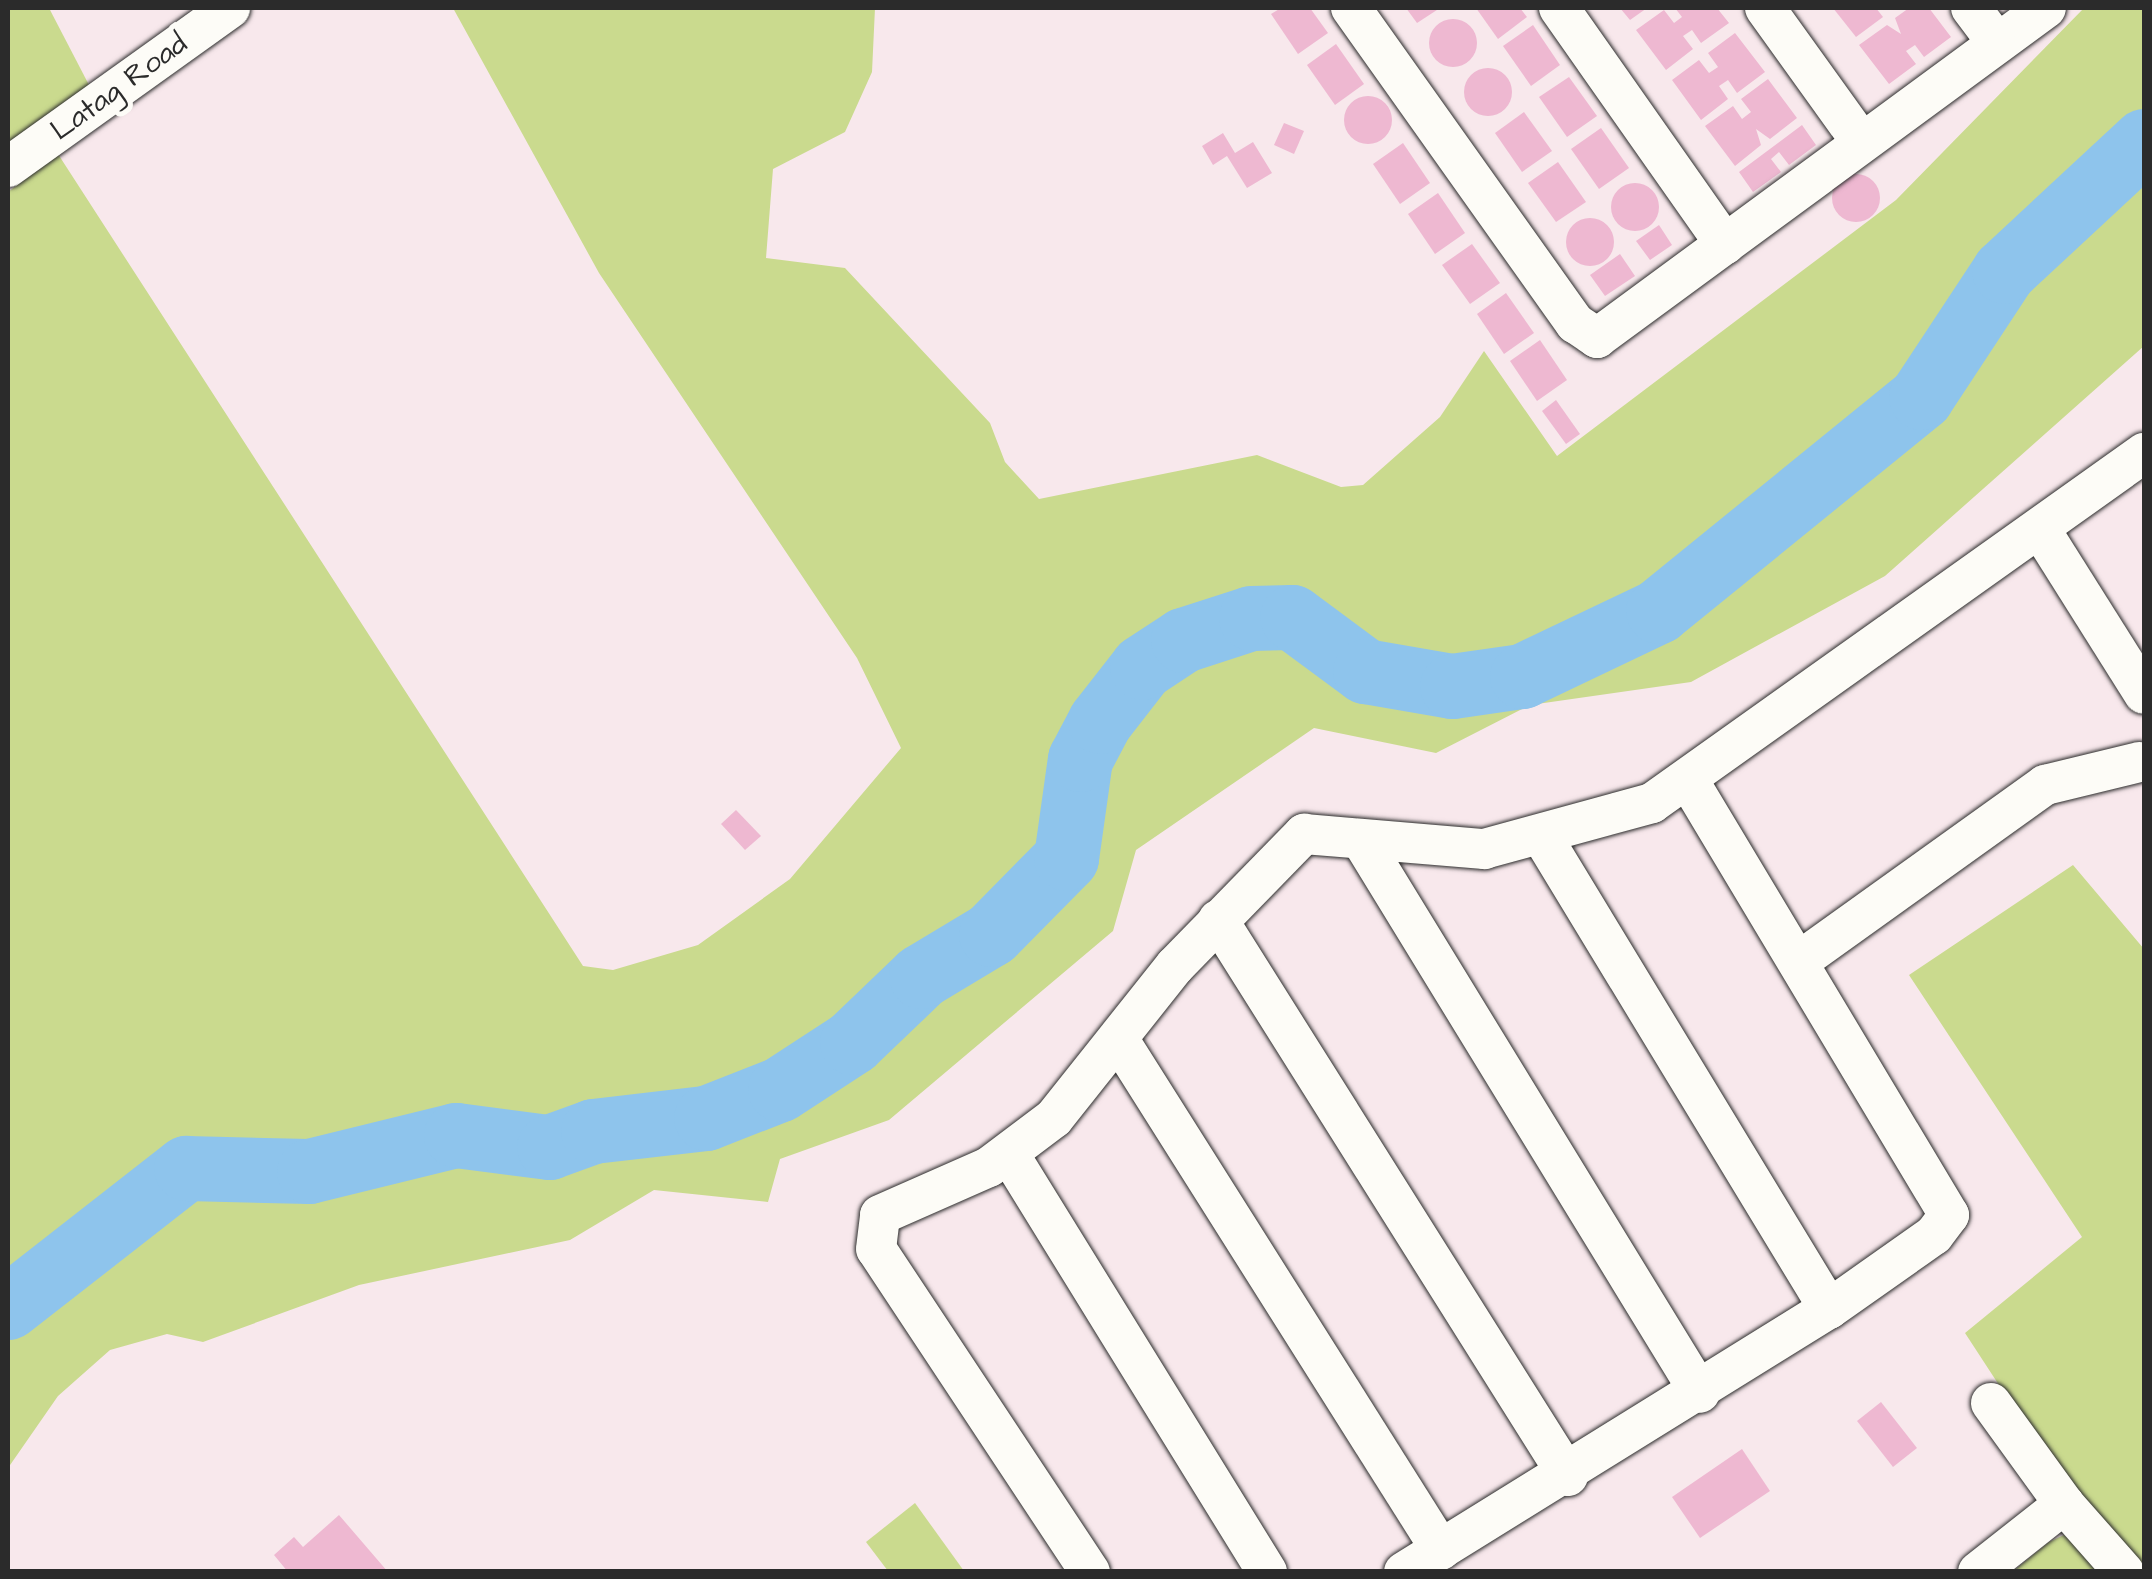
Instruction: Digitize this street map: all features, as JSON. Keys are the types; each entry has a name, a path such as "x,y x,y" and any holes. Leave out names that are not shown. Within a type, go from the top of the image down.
{"street":[{"name":"Latag Road","path":"8,166 230,8"},
{"path":"1351,8 1584,334 1613,332 1859,139 1995,40 2046,8"},
{"path":"1559,8 1725,244"},
{"path":"1765,8 1859,139"},
{"path":"1970,8 1995,40"},
{"path":"1090,1572 872,1238 872,1225 891,1207 1008,1154 1054,1118 1218,920 1304,834 1428,851 1542,838 1690,783 2042,532 2144,453"},
{"path":"2042,532 2144,694"},
{"path":"1802,959 2045,785 2143,755"},
{"path":"1404,1572 1700,1393 1934,1235 1949,1215 1802,959 1690,783"},
{"path":"1542,838 1828,1309"},
{"path":"1362,841 1700,1393"},
{"path":"1218,920 1568,1476"},
{"path":"1119,1040 1441,1550"},
{"path":"1008,1154 1267,1572"},
{"path":"1991,1403 2064,1504 2124,1572"},
{"path":"1978,1572 2064,1504"}],"green space":[{"path":"8,8 49,8 89,85 8,143"},
{"path":"453,8 875,8 872,72 845,132 773,169 766,258 845,268 990,423 1005,462 1039,499 1257,455 1341,487 1363,485 1440,417 1484,351 1557,456 1896,200 2084,8 2144,8 2144,346 1885,576 1691,682 1530,705 1436,753 1314,728 1136,850 1113,931 889,1120 780,1159 768,1202 654,1190 570,1240 359,1285 203,1342 167,1334 110,1350 58,1396 8,1468 8,192 58,154 583,966 613,970 698,945 790,879 901,748 857,658 599,273"},
{"path":"2073,865 2144,949 2144,1571 2040,1448 1965,1333 2082,1237 1909,975"},
{"path":"915,1503 964,1571 888,1571 866,1542"},
{"path":"2064,1535 2105,1572 2012,1572 2049,1542"}],"building":[{"path":"1281,8 1310,8 1328,33 1298,54 1271,14"},
{"path":"1406,8 1440,8 1417,23"},
{"path":"1476,8 1520,8 1527,17 1498,39"},
{"path":"1620,8 1647,8 1630,20"},
{"path":"1675,8 1717,8 1729,23 1701,43 1692,30 1683,36 1693,49 1666,70 1636,30 1664,10 1674,23 1682,17"},
{"path":"1833,8 1876,8 1883,17 1856,37"},
{"path":"1909,8 1929,8 1951,37 1924,57 1915,45 1906,51 1916,64 1889,84 1859,45 1887,25 1901,34 1895,18"},
{"path":"1453,19 1470,26 1477,43 1470,60 1453,67 1436,60 1429,43 1436,26"},
{"path":"1533,25 1560,65 1531,86 1503,46"},
{"path":"1735,33 1765,72 1737,93 1728,80 1719,86 1728,99 1701,120 1672,80 1699,60 1709,73 1718,67 1708,53"},
{"path":"1336,44 1364,84 1335,105 1307,65"},
{"path":"1488,68 1505,75 1512,92 1505,109 1488,116 1471,109 1464,92 1471,75"},
{"path":"1569,77 1597,116 1567,137 1539,97"},
{"path":"1768,79 1797,118 1770,139 1756,129 1761,145 1735,166 1705,126 1733,106 1742,119 1751,112 1741,99"},
{"path":"1368,96 1385,103 1392,120 1385,137 1368,144 1351,137 1344,120 1351,103"},
{"path":"1524,112 1552,151 1522,172 1495,133"},
{"path":"1284,123 1304,131 1294,154 1274,145"},
{"path":"1802,125 1816,145 1789,165 1779,152 1771,159 1781,172 1753,192 1739,172"},
{"path":"1601,128 1629,168 1599,189 1571,149"},
{"path":"1223,133 1235,153 1253,142 1272,173 1247,188 1227,156 1213,165 1202,146"},
{"path":"1403,143 1430,183 1400,204 1373,164"},
{"path":"1558,162 1586,202 1556,222 1528,183"},
{"path":"1856,174 1873,181 1880,198 1873,215 1856,222 1839,215 1832,198 1839,181"},
{"path":"1635,183 1652,190 1659,207 1652,224 1635,231 1618,224 1611,207 1618,190"},
{"path":"1438,193 1465,233 1435,254 1408,214"},
{"path":"1590,218 1607,225 1614,242 1607,259 1590,266 1573,259 1566,242 1573,225"},
{"path":"1659,225 1672,245 1650,260 1636,241"},
{"path":"1472,244 1500,283 1470,304 1442,265"},
{"path":"1620,254 1635,276 1605,296 1590,275"},
{"path":"1506,293 1534,333 1504,354 1477,314"},
{"path":"1540,340 1567,380 1537,401 1510,361"},
{"path":"1556,400 1580,434 1566,444 1542,411"},
{"path":"736,810 761,836 745,850 721,824"},
{"path":"1881,1402 1917,1448 1893,1467 1857,1421"},
{"path":"1742,1449 1770,1491 1700,1538 1672,1497"},
{"path":"339,1515 388,1572 288,1572 274,1555 294,1537 303,1547"}],"waterway":[{"path":"8,1307 186,1168 309,1171 456,1135 549,1147 593,1131 706,1118 780,1089 852,1042 921,976 991,934 1066,858 1080,759 1100,721 1142,667 1183,640 1251,618 1292,617 1365,671 1452,686 1522,676 1658,611 1921,397 2004,271 2144,141"}]}
